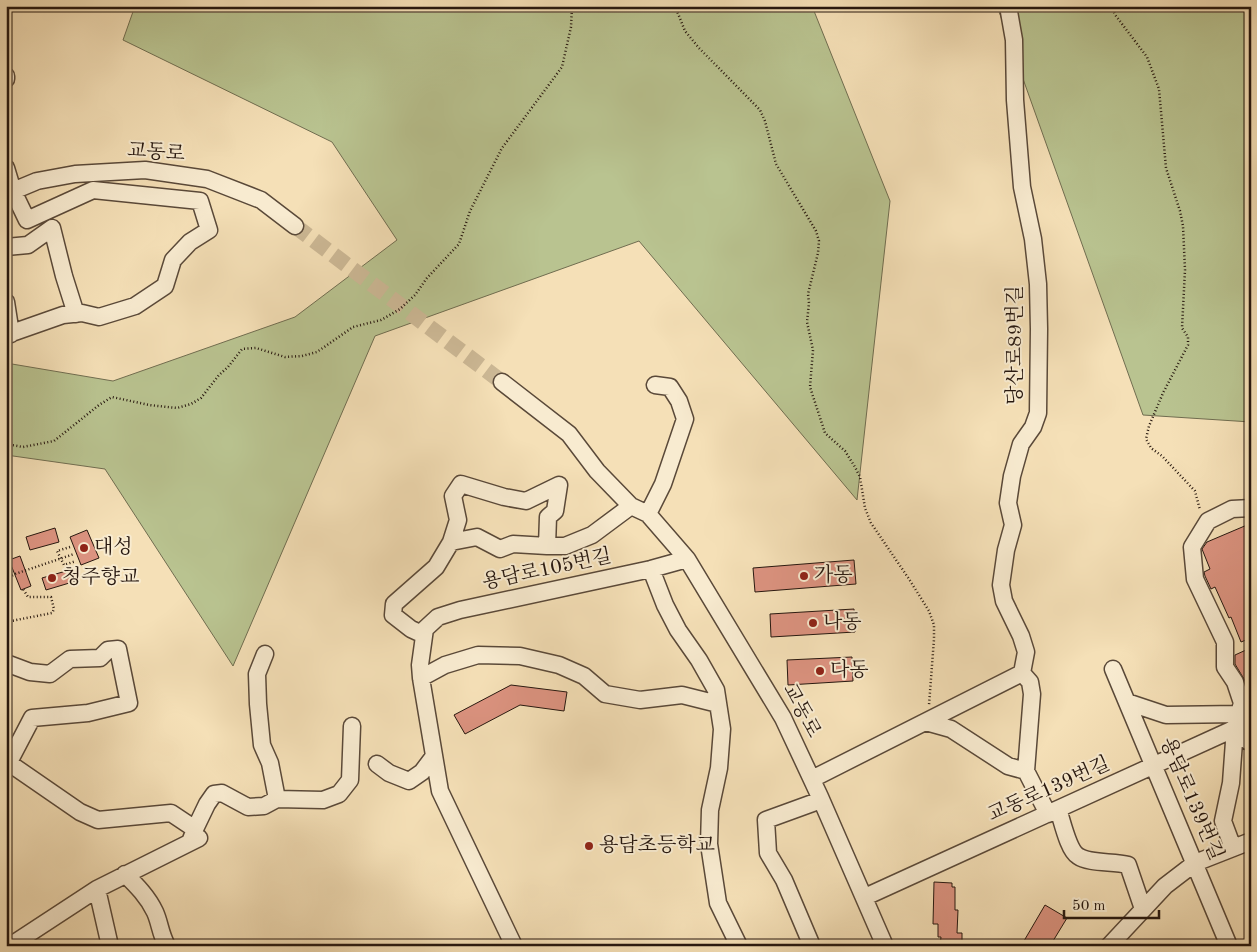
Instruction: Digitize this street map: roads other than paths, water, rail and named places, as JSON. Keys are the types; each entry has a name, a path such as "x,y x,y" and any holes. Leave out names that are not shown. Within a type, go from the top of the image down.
{"street":[{"name":"당산로89번길","path":"1008,6 1014,40 1015,100 1022,187 1033,239 1038,284 1039,329 1038,413 1033,427 1021,444 1012,476 1008,503 1013,525 1006,550 1001,585 1004,601 1021,636 1026,652 1022,673"},
{"path":"6,168 10,194 27,220 93,190 200,201 209,230 190,242 173,260 165,286 135,306 99,317 82,313 63,315 9,334 6,302"},
{"name":"교동로","path":"10,194 37,181 75,174 145,170 207,178 261,200 295,226"},
{"path":"47,211 76,314"},
{"path":"6,247 28,245 52,228"},
{"name":"교동로","path":"502,382 569,434 597,471 631,506 648,514 687,559 783,718 865,897 885,946"},
{"path":"648,514 662,484 685,419 680,402 670,387 655,385"},
{"path":"514,946 440,791 421,678 420,665 424,634 411,629 393,615 394,604 436,567 450,542 458,520 453,496 460,484 504,497 526,501 559,485 555,511 548,517 547,546"},
{"path":"450,542 477,537 500,549 514,544 565,546 592,535 631,506"},
{"path":"1233,848 1223,821 1244,729 1242,703 1236,682 1225,667 1226,642 1195,579 1192,547 1208,521 1232,509 1251,508"},
{"name":"용담로105번길","path":"424,634 425,629 438,617 460,610 650,570 687,559"},
{"path":"650,570 678,630 699,660 716,690 722,729 718,768 710,810 709,844 718,903 739,946"},
{"path":"6,663 30,672 50,674 70,659 100,658 108,650 118,649 129,703 88,713 32,718 7,762 80,812 98,820 171,813 196,836"},
{"path":"265,654 258,674 259,712 262,745 270,763 277,799"},
{"path":"421,678 445,665 478,655 520,656 559,665 584,676 605,694 640,700 682,695 718,704"},
{"name":"용담로139번길","path":"1114,669 1229,946"},
{"path":"812,779 928,714 1022,673 1030,682 1032,694 1026,771 1053,812 1072,849 1078,856 1128,865 1143,909"},
{"path":"1127,702 1166,715 1244,729"},
{"path":"928,714 1008,766 1026,771"},
{"path":"10,946 97,889 196,836 206,804 214,794 222,794 248,807 264,806 277,799 323,800 339,794 350,780 352,726"},
{"name":"교동로139번길","path":"865,897 1154,766 1244,729"},
{"path":"377,764 389,773 409,781 422,772 434,756"},
{"path":"812,946 784,880 768,853 766,820 821,800"},
{"path":"1110,946 1165,886 1194,863 1251,841"},
{"path":"125,874 143,892 156,913 163,945"},
{"path":"97,889 110,946"}],"tunnel":[{"path":"295,226 502,382"}],"place":[{"name":"대성","path":"84,548"},
{"name":"가동","path":"804,576"},
{"name":"청주향교","path":"52,578"},
{"name":"나동","path":"813,623"},
{"name":"다동","path":"820,671"},
{"name":"용담초등학교","path":"589,846"}]}
